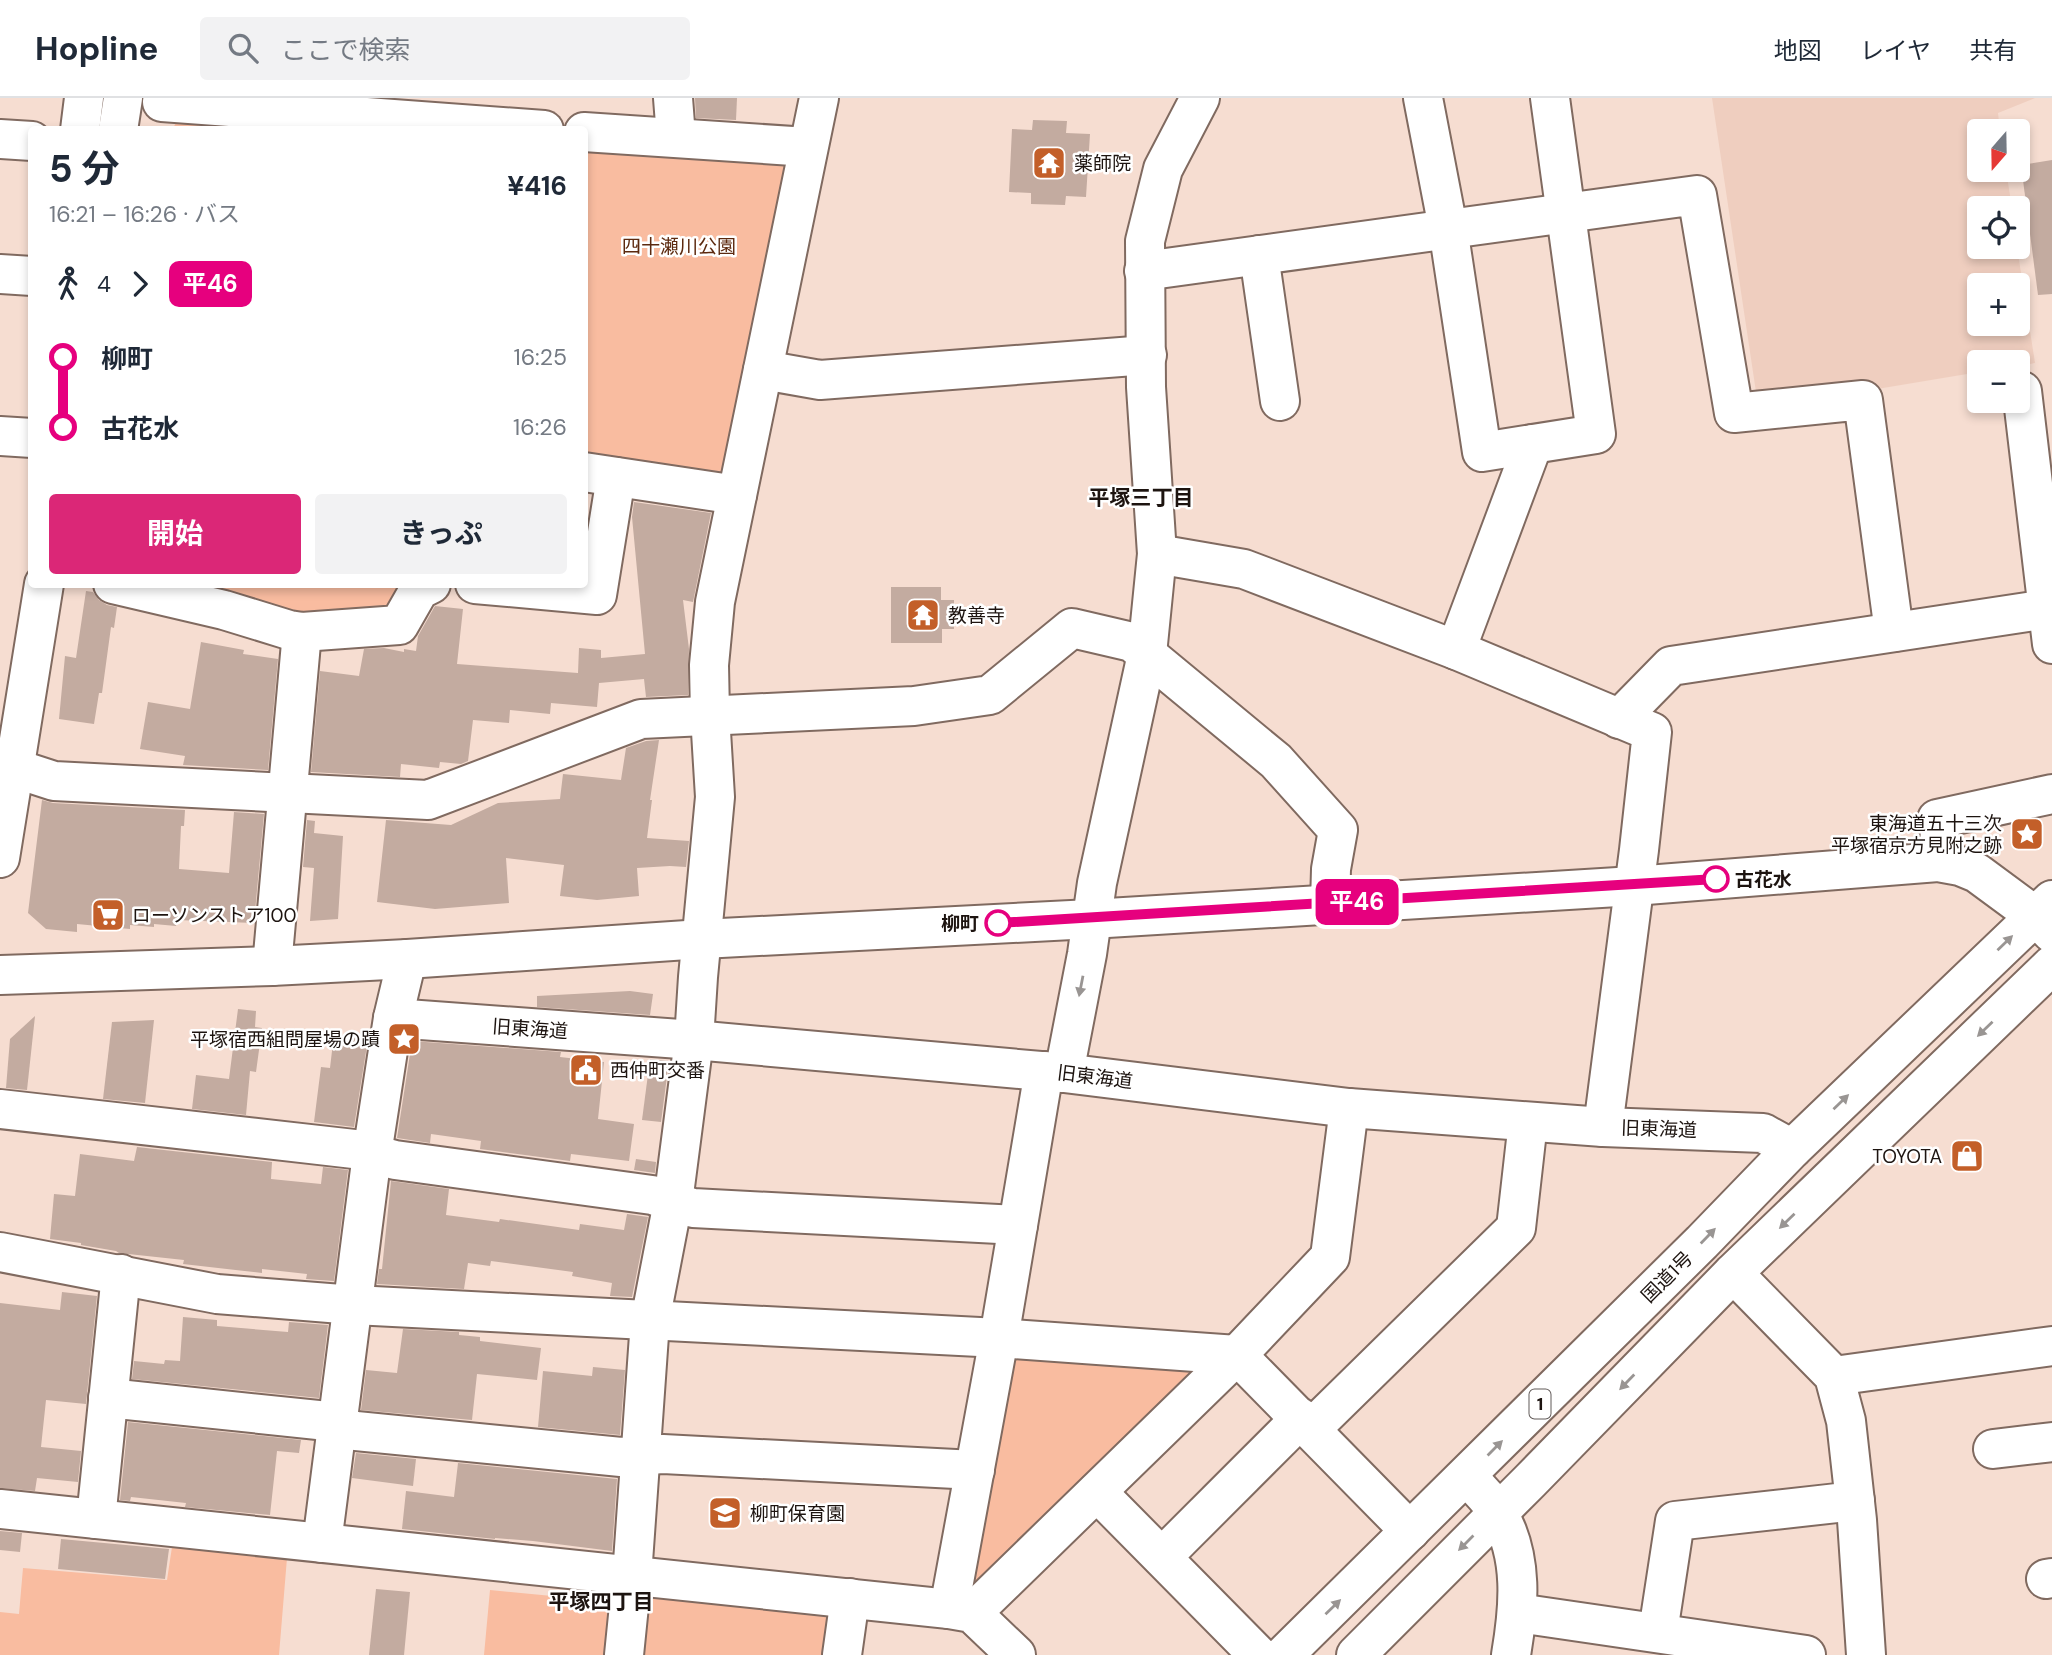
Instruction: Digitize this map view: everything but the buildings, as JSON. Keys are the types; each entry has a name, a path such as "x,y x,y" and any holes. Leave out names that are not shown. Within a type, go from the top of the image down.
{"main road":[{"path":"80,126 84,98"},
{"path":"119,126 123,98"},
{"path":"673,98 676,137"},
{"path":"624,1655 650,1321 673,1202 694,1040 715,797 709,665 715,602 818,98"},
{"path":"961,1611 975,1470 1018,1225 1054,1072 1087,954 1097,883 1147,654 1157,554 1146,387 1145,241 1163,169 1200,98"},
{"path":"1423,98 1448,228 1482,452 1596,434 1550,98"},
{"path":"161,110 494,112 533,126"},
{"path":"588,132 808,146"},
{"path":"0,139 28,141"},
{"path":"1144,271 1696,195 1734,413 1863,400 1894,632"},
{"path":"1259,255 1280,401"},
{"path":"0,274 28,276"},
{"path":"763,370 820,380 1147,355"},
{"path":"1619,719 1671,666 1894,632 2050,627 2025,413"},
{"path":"0,436 28,438"},
{"path":"1456,650 1533,444"},
{"path":"519,588 597,595 600,474 737,495"},
{"path":"1157,554 1244,569 1456,650 1652,732 1603,1127"},
{"path":"0,859 7,768 43,588"},
{"path":"130,588 213,607 302,632 399,625 419,590 423,588"},
{"path":"7,768 54,780 429,800 640,719 914,706 990,695 1072,628 1132,642 1276,761 1338,830 1331,869 1330,904"},
{"path":"272,966 302,632"},
{"path":"1938,862 1940,829 1937,819 2052,794"},
{"path":"0,975 407,959 702,939 1091,919 1634,886 1938,862 1960,866 1977,873 2046,916"},
{"name":"国道1号","path":"1284,1655 1793,1149 2046,916"},
{"path":"322,1543 372,1154 393,1018 407,959"},
{"path":"1356,1655 1733,1273 2052,965"},
{"name":"旧東海道","path":"393,1018 694,1040 1054,1072 1349,1108 1603,1127 1763,1133 1793,1149"},
{"path":"961,1611 1097,1492 1237,1354 1330,1257 1349,1108"},
{"path":"0,1109 354,1149 395,1160 652,1195 693,1208 1018,1225"},
{"path":"1162,1556 1516,1228 1528,1122"},
{"path":"0,1252 217,1294 354,1305 999,1338 1237,1354 1410,1531"},
{"path":"1733,1273 1834,1376 1846,1420 1866,1655"},
{"path":"96,1519 121,1274"},
{"path":"1834,1376 2052,1346"},
{"path":"108,1398 318,1420 356,1430 621,1457 663,1454 975,1470"},
{"path":"1993,1449 2052,1442"},
{"path":"1467,1476 1498,1512 1515,1551 1518,1613 1511,1655"},
{"path":"1097,1492 1258,1655"},
{"path":"1658,1632 1675,1521 1855,1502"},
{"path":"0,1509 961,1611 1016,1655"},
{"path":"842,1655 850,1598"},
{"path":"1518,1613 1658,1632 1750,1650 1806,1655"}],"shaded area":[{"path":"1712,98 2035,98 1998,113 1999,119 1967,119 1967,182 2008,182 2010,196 1967,196 1967,259 2019,259 2021,273 1967,273 1967,336 2030,336 2030,331 2035,363 2030,364 2030,350 1967,350 1967,374 1865,391 1756,392"}],"green space":[{"path":"177,121 254,126 174,126"},
{"name":"四十瀬川公園","path":"588,145 789,158 727,476 588,462"},
{"path":"160,588 408,588 393,616 298,625"},
{"path":"1015,1354 1199,1371 977,1586 965,1581"},
{"path":"172,1547 287,1558 279,1655 0,1655 0,1612 19,1614 23,1568 167,1580"},
{"path":"490,1590 614,1602 610,1655 484,1655"},
{"path":"652,1597 827,1615 831,1621 827,1655 640,1655 645,1603"}],"bus line":[{"name":"平46","path":"998,923 1716,879"}],"place":[{"name":"薬師院","path":"1049,163"},
{"name":"教善寺","path":"923,615"},
{"name":"東海道五十三次 平塚宿京方見附之跡","path":"2027,834"},
{"name":"古花水","path":"1716,879"},
{"name":"ローソンストア100","path":"108,915"},
{"name":"柳町","path":"998,923"},
{"name":"平塚宿西組問屋場の蹟","path":"404,1039"},
{"name":"西仲町交番","path":"586,1070"},
{"name":"TOYOTA","path":"1967,1156"},
{"name":"柳町保育園","path":"725,1513"}],"district":[{"name":"平塚三丁目","path":"1141,498"},
{"name":"平塚四丁目","path":"601,1602"}]}
